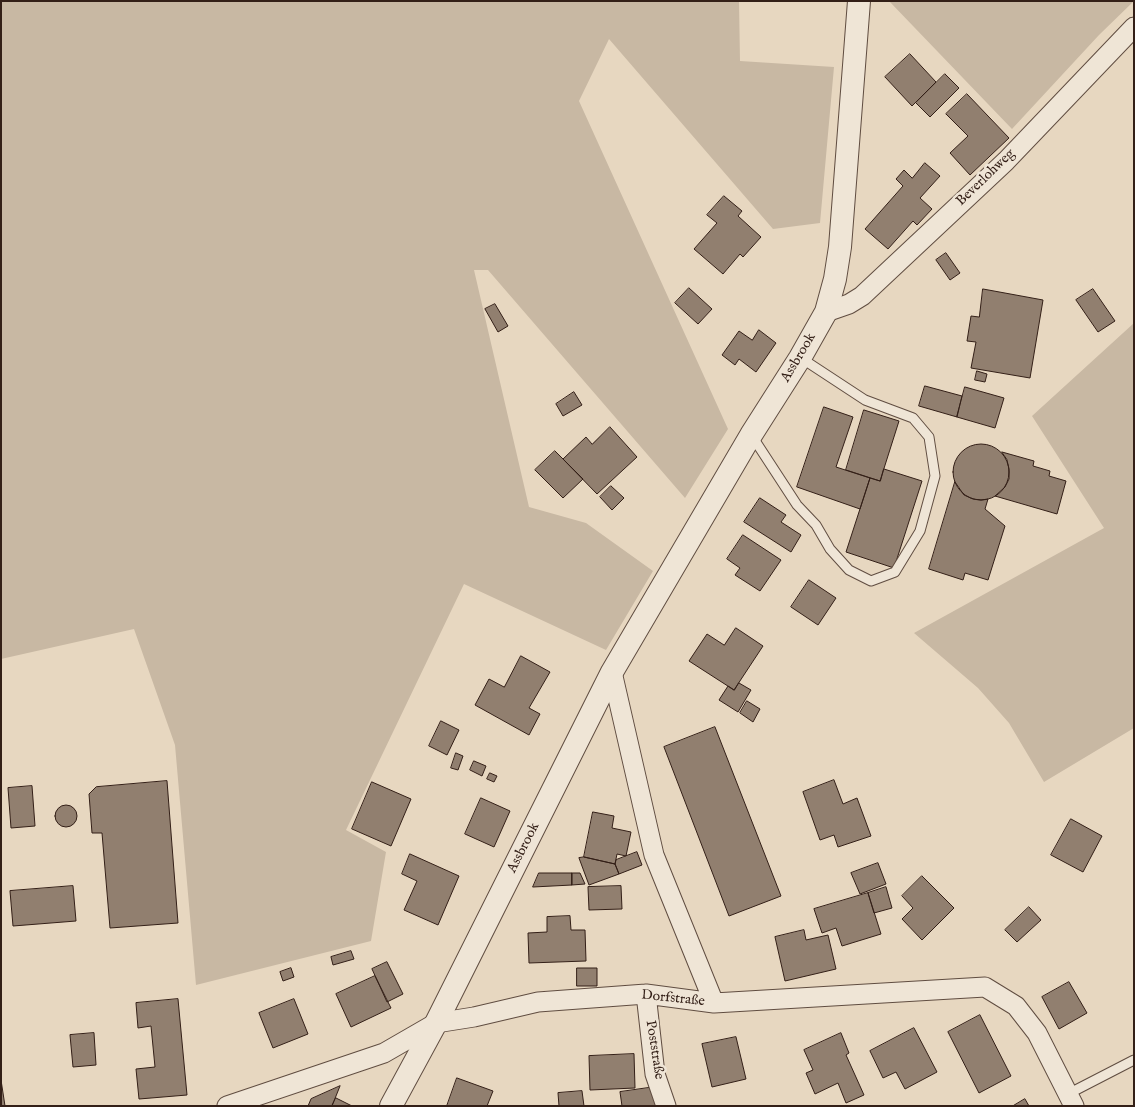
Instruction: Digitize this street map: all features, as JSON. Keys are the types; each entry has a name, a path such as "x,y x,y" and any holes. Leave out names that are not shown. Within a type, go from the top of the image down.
{"street":[{"name":"Assbrook","path":"391,1106 436,1023 612,672 751,435 800,358 826,312 835,279 840,247 859,1"},
{"name":"Beverlohweg","path":"826,312 849,304 862,296 1006,161 1134,27"},
{"path":"612,672 654,855 714,1003"},
{"name":"Dorfstraße","path":"228,1106 384,1053 436,1023 474,1017 538,1002 646,994 714,1003 985,988 1016,1006 1037,1033 1071,1100"},
{"name":"Poststraße","path":"646,994 655,1074 666,1106"}],"lane":[{"path":"751,435 797,505 816,525 830,549 849,570 871,581 895,572 920,531 930,500 935,476 929,437 913,418 865,400 800,358"},
{"path":"1071,1100 1134,1060"}],"shaded area":[{"path":"1,1 739,1 740,61 834,67 820,223 773,229 609,39 579,101 728,429 685,498 488,270 474,270 529,507 586,523 653,571 606,650 464,584 346,830 386,852 371,941 196,985 175,745 134,629 1,659"},
{"path":"889,1 1134,1 1099,35 1012,129"},
{"path":"1134,323 1134,728 1044,782 1009,723 978,688 914,633 1104,528 1032,416"}],"building":[{"path":"910,54 936,82 912,106 885,77"},
{"path":"945,74 959,88 930,117 916,103"},
{"path":"967,94 1009,138 970,175 950,153 968,136 946,114"},
{"path":"925,163 940,176 920,198 932,209 917,225 913,221 888,249 865,229 903,186 896,179 904,170 912,178"},
{"path":"724,196 742,211 738,216 761,237 743,257 740,254 723,274 694,249 717,223 707,215"},
{"path":"946,253 960,273 950,280 936,260"},
{"path":"689,288 712,309 698,324 675,303"},
{"path":"983,289 1043,300 1030,378 971,368 976,342 967,341 971,316 979,317"},
{"path":"1093,289 1115,321 1098,332 1076,300"},
{"path":"495,304 508,326 498,332 485,309"},
{"path":"759,330 776,343 756,372 739,359 735,365 722,355 739,331 752,340"},
{"path":"977,371 987,374 985,382 975,380"},
{"path":"925,386 962,396 957,417 919,406"},
{"path":"965,387 1004,398 995,428 957,417"},
{"path":"574,392 582,405 563,416 556,404"},
{"path":"824,407 853,417 836,467 870,478 860,509 797,487"},
{"path":"864,410 899,421 880,481 846,470"},
{"path":"610,427 637,457 597,494 563,459 586,437 592,444"},
{"path":"976,444 986,444 1001,452 1007,461 1009,472 1007,483 1001,492 986,500 976,500 965,495 958,488 953,477 953,467 958,456 965,449"},
{"path":"555,451 583,479 563,498 535,470"},
{"path":"1002,452 1034,461 1033,466 1050,471 1049,476 1066,481 1057,514 995,496 1005,487 1009,479 1007,460"},
{"path":"884,469 922,481 894,568 846,552 870,478 880,481"},
{"path":"955,482 964,495 973,499 988,499 985,509 1005,526 988,580 965,573 963,580 929,569"},
{"path":"611,486 624,498 612,510 600,497"},
{"path":"760,498 786,515 781,522 801,535 791,552 744,522"},
{"path":"743,535 781,560 760,591 735,575 740,568 727,559"},
{"path":"809,580 836,598 818,625 791,607"},
{"path":"736,628 763,646 734,690 689,661 707,634 724,645"},
{"path":"521,656 550,672 529,708 540,714 529,735 475,705 489,679 504,687"},
{"path":"739,683 751,690 738,712 719,700 728,686 734,690"},
{"path":"747,701 760,709 753,722 740,713"},
{"path":"441,721 459,730 447,755 429,746"},
{"path":"715,727 781,896 729,916 664,747"},
{"path":"456,753 463,756 458,770 451,768"},
{"path":"474,761 486,766 482,776 470,770"},
{"path":"490,773 497,776 494,782 487,779"},
{"path":"834,780 843,804 857,798 871,836 838,847 834,835 820,840 803,792"},
{"path":"167,781 178,923 110,928 102,833 92,833 89,794 96,787"},
{"path":"372,782 411,799 391,846 352,829"},
{"path":"32,786 35,826 11,828 8,788"},
{"path":"481,798 510,811 494,847 465,834"},
{"path":"66,805 76,812 77,816 70,826 66,827 56,820 55,816 62,806"},
{"path":"593,812 614,816 612,828 631,832 626,856 617,854 615,864 584,857"},
{"path":"1071,819 1102,836 1083,872 1051,855"},
{"path":"637,852 642,865 619,874 615,864 616,860"},
{"path":"410,854 459,876 438,925 404,910 417,881 402,874"},
{"path":"584,857 615,864 619,874 589,885 579,858"},
{"path":"878,863 886,884 860,894 851,873"},
{"path":"539,873 572,873 572,885 533,887"},
{"path":"572,873 580,873 585,884 572,885"},
{"path":"922,876 954,908 922,940 902,919 913,908 902,896"},
{"path":"73,886 76,921 13,926 10,891"},
{"path":"621,886 622,909 589,910 588,887"},
{"path":"886,887 892,908 874,913 868,893"},
{"path":"868,893 881,934 842,946 836,928 822,933 814,909"},
{"path":"1029,907 1041,920 1017,942 1005,930"},
{"path":"570,916 571,930 585,930 586,961 529,963 528,933 547,932 547,917"},
{"path":"804,930 806,940 828,935 836,969 785,981 775,937"},
{"path":"351,951 354,959 333,965 331,957"},
{"path":"387,962 403,994 387,1002 372,969"},
{"path":"291,968 294,977 283,981 280,972"},
{"path":"577,968 597,968 597,986 577,986"},
{"path":"375,976 391,1008 351,1027 336,994"},
{"path":"1069,982 1087,1013 1059,1029 1042,997"},
{"path":"178,999 187,1095 139,1099 136,1069 155,1067 151,1026 138,1028 136,1003"},
{"path":"294,999 308,1034 273,1048 259,1013"},
{"path":"980,1015 1011,1076 979,1093 948,1032"},
{"path":"914,1028 937,1072 905,1089 896,1072 883,1078 870,1051"},
{"path":"94,1033 96,1065 73,1067 70,1035"},
{"path":"841,1033 849,1053 846,1055 864,1095 846,1103 838,1083 815,1094 806,1073 813,1070 804,1050"},
{"path":"736,1037 746,1079 712,1087 702,1044"},
{"path":"634,1054 635,1088 590,1090 589,1056"},
{"path":"457,1078 493,1091 487,1106 447,1106"},
{"path":"1,1080 5,1106 1,1106"},
{"path":"340,1086 332,1106 308,1106 311,1099"},
{"path":"655,1087 658,1106 622,1106 620,1092"},
{"path":"582,1091 584,1106 559,1106 558,1093"},
{"path":"336,1098 352,1106 332,1106"},
{"path":"1025,1099 1029,1106 1013,1106"}]}
